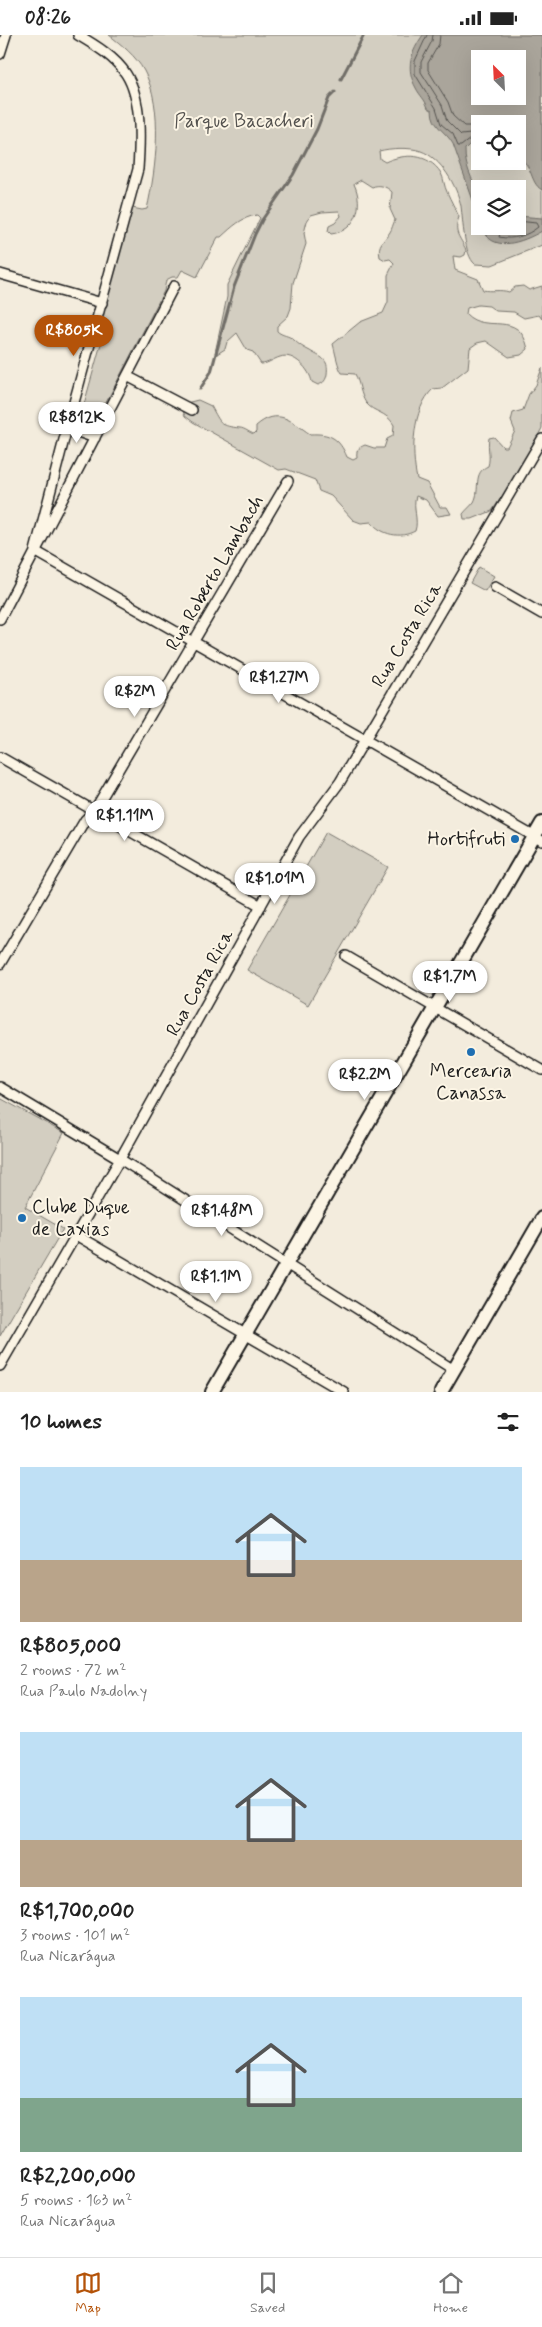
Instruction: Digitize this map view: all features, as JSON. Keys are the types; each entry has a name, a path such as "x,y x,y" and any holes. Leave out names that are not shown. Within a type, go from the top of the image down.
{"main road":[{"path":"212,1392 435,1008 538,839 542,823"},
{"path":"441,1392 542,1219"}],"street":[{"path":"0,54 6,35"},
{"path":"35,551 138,169 139,136 132,87 126,74 118,64 78,35"},
{"path":"0,274 102,303"},
{"path":"0,619 174,286"},
{"path":"127,376 192,410"},
{"path":"67,428 95,438"},
{"name":"Rua Costa Rica","path":"0,1366 120,1159 299,837 340,781 542,439"},
{"name":"Rua Roberto Lambach","path":"0,964 85,820 94,811 288,481"},
{"path":"35,551 538,839"},
{"path":"495,587 542,614"},
{"path":"0,757 261,906"},
{"path":"346,957 542,1069"},
{"path":"0,1087 120,1159 454,1370"},
{"path":"76,1235 344,1392"}],"green space":[{"name":"Parque Bacacheri","path":"109,35 542,35 542,245 492,265 475,264 471,260 466,246 459,198 452,182 441,166 421,151 400,148 379,151 380,159 385,162 408,156 423,158 436,166 441,173 446,190 459,217 457,231 466,250 465,255 461,257 453,256 455,270 478,279 483,290 509,292 515,287 523,286 529,290 542,286 542,319 539,315 524,318 514,312 496,311 489,306 478,305 467,308 466,314 474,320 483,323 510,325 517,329 524,337 528,349 521,355 509,357 486,341 477,343 470,348 468,368 442,388 433,389 421,408 417,419 414,444 417,479 427,483 440,507 447,507 451,514 438,516 426,500 416,496 415,531 403,535 386,533 371,522 361,523 353,520 331,496 319,491 315,480 286,469 279,470 193,422 185,416 182,409 186,403 198,400 211,406 219,420 225,425 242,428 254,434 256,426 264,420 271,417 284,418 310,434 323,434 333,438 341,445 347,457 353,460 357,458 358,450 365,445 374,448 384,448 387,439 393,436 394,425 391,420 366,403 355,374 342,373 333,344 360,322 383,313 388,302 388,275 394,263 390,259 385,260 380,257 379,249 391,231 395,220 390,209 392,192 382,186 372,187 361,180 354,184 357,192 358,208 356,216 347,228 331,234 328,231 329,226 335,223 341,216 339,211 311,215 307,221 304,233 306,244 293,283 291,308 288,316 277,326 279,333 292,338 321,357 327,365 327,374 323,382 318,385 312,382 305,367 291,357 280,357 261,364 253,352 247,350 237,333 227,342 225,349 217,354 215,353 227,297 227,285 260,218 257,215 242,220 221,237 218,237 197,277 182,270 178,277 166,280 164,291 96,422 92,426 82,429 76,425 73,416 75,406 83,408 107,322 99,320 132,208 147,209 153,176 156,139 154,102 144,71 128,51"},
{"path":"542,368 542,428 520,470 492,511 472,519 464,519 463,514 476,497 478,477 483,469 488,466 489,438 494,437 503,447 507,447 515,431 511,421 513,413 523,410 529,394 536,385"},
{"path":"479,567 494,576 485,591 470,583"},
{"path":"326,832 388,867 308,1005 247,970"},
{"name":"Clube Duque de Caxias","path":"0,1098 64,1133 25,1207 63,1229 0,1336"}],"water":[{"path":"423,35 542,35 542,190 535,183 526,164 526,115 471,115 471,144 465,149 465,157 473,180 471,180 471,195 453,144 434,121 432,110 428,108 413,81 410,67 413,54"},
{"path":"526,217 542,218 542,231 526,239 508,243 492,241 486,235 526,235"}],"waterway":[{"path":"341,79 364,35"},
{"path":"200,389 211,372 234,287 255,234 262,220 293,175 317,129 329,98 335,92"}],"place":[{"name":"Hortifruti","path":"515,839"},
{"name":"Mercearia Canassa","path":"471,1052"},
{"name":"Clube Duque de Caxias","path":"22,1218"}]}
